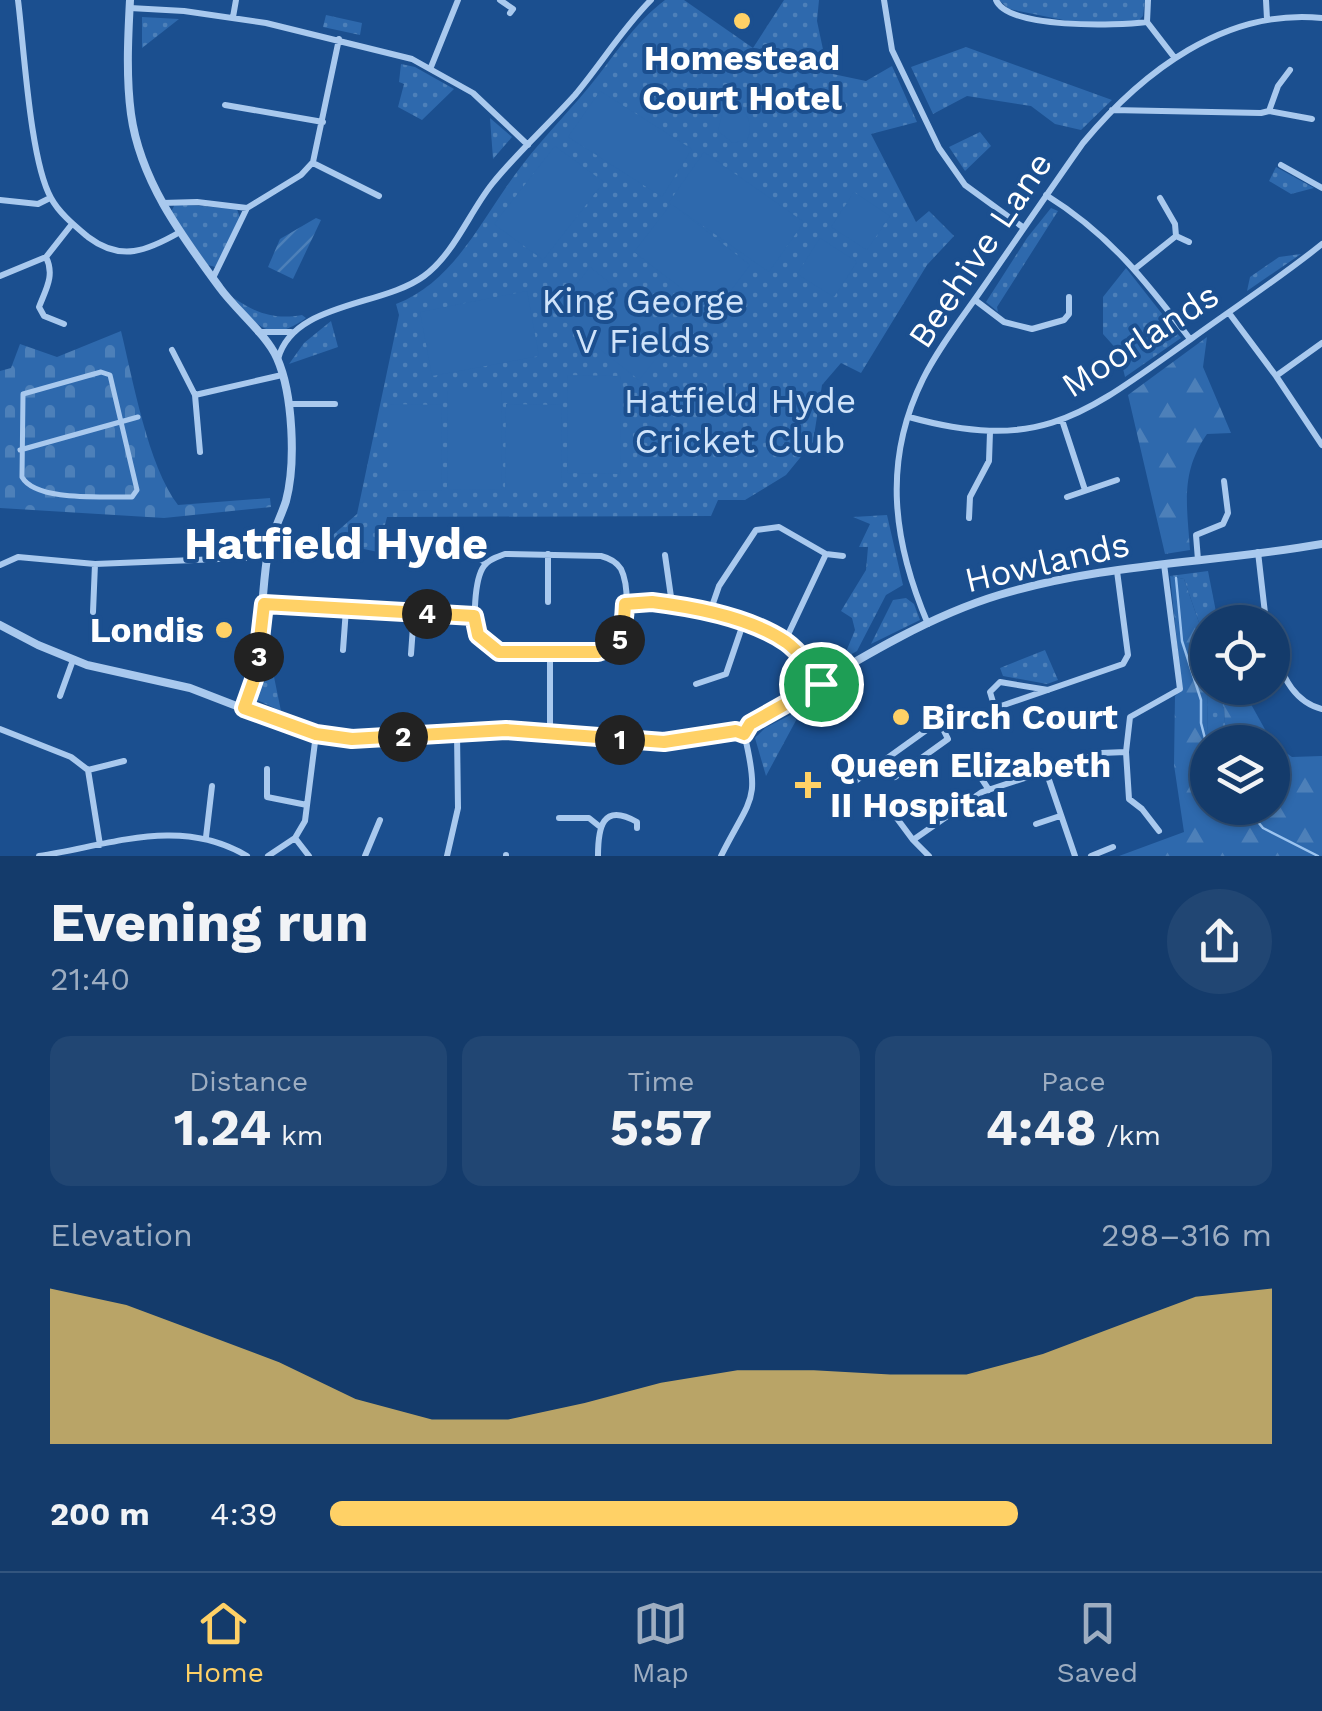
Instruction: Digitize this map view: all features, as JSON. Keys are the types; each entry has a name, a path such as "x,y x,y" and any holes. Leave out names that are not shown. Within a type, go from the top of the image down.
{"street":[{"path":"18,0 38,158 50,198 72,224 97,244 119,254 153,247 180,232"},
{"path":"232,17 236,0"},
{"path":"431,67 458,0"},
{"path":"500,0 513,8 510,13"},
{"path":"884,0 892,50 942,152 966,186 1024,228"},
{"path":"996,0 1006,12 1082,27 1147,22"},
{"path":"1148,0 1147,22 1174,57"},
{"path":"1266,0 1268,19"},
{"path":"257,332 292,332 348,305 400,290 431,270 484,194 573,97 648,1"},
{"path":"244,708 256,674 267,557 286,501 290,473 288,404 278,360 180,232 146,169 131,116 130,4 232,17 392,52 431,67 484,101 528,145"},
{"name":"Beehive Lane","path":"928,624 909,580 897,527 898,464 908,417 924,376 1046,196 1110,110 1174,57 1213,38 1268,19 1322,18"},
{"path":"213,278 248,208 301,175 313,162 339,40"},
{"path":"1269,111 1278,86 1290,70"},
{"path":"225,105 323,122"},
{"path":"1110,110 1269,111 1312,119"},
{"path":"313,162 379,196"},
{"path":"1281,166 1322,188"},
{"path":"1046,196 1095,229 1136,268 1190,339"},
{"path":"0,200 38,204 50,198"},
{"path":"1160,198 1175,224 1176,236"},
{"path":"162,203 197,202 248,208"},
{"path":"0,276 46,257 72,224"},
{"path":"1136,268 1176,236"},
{"path":"1176,236 1189,242"},
{"name":"Moorlands","path":"908,417 948,428 990,432 1062,420 1112,396 1322,244"},
{"path":"46,257 52,268 39,307 44,316 64,324"},
{"path":"975,300 1004,322 1032,329 1064,320 1069,314 1070,298"},
{"path":"1229,314 1322,445"},
{"path":"278,360 292,332"},
{"path":"1276,376 1322,344"},
{"path":"172,350 196,395 200,452"},
{"path":"101,372 110,375 121,422 137,490 132,496 48,494 34,490 22,477 23,394 101,372"},
{"path":"196,395 282,375"},
{"path":"288,404 335,404"},
{"path":"20,450 138,417"},
{"path":"1062,420 1085,490"},
{"path":"969,518 970,498 990,461 990,432"},
{"path":"1067,497 1118,480"},
{"path":"1198,560 1196,535 1222,524 1228,514 1224,481"},
{"path":"710,612 719,586 756,530 763,526 779,527 826,554 843,556"},
{"name":"Howlands","path":"744,734 750,724 928,624 998,595 1117,570 1322,544"},
{"path":"435,550 469,552 486,563"},
{"path":"1258,552 1264,605"},
{"path":"504,554 601,556 612,560 622,571 625,604 620,640 598,652 499,652 478,635 474,616 481,570 486,563 504,554"},
{"path":"548,554 548,602"},
{"path":"784,641 826,554"},
{"path":"665,555 672,604"},
{"path":"0,565 18,557 94,564 267,557"},
{"path":"93,612 94,564"},
{"path":"1159,831 1142,809 1129,800 1126,752 1127,724 1134,713 1180,689 1164,564"},
{"path":"1048,690 1000,682 990,692 993,702 1001,706 1048,690 1122,664 1127,659 1117,570"},
{"path":"264,604 474,616"},
{"path":"625,604 672,604 743,624 784,641 801,656 821,684"},
{"path":"343,650 346,609"},
{"path":"411,654 414,613"},
{"path":"696,684 726,674 743,624"},
{"path":"0,625 73,660 190,688 316,734 365,740 550,731 640,742 684,740 736,731 744,734 754,792 721,856"},
{"path":"550,652 550,731"},
{"path":"60,696 73,660"},
{"path":"1290,684 1296,695 1322,709"},
{"path":"854,782 940,721 948,739 894,777"},
{"path":"0,729 71,757 88,770 100,846"},
{"path":"447,856 458,808 457,733"},
{"path":"268,856 295,838 305,821 316,734"},
{"path":"913,840 989,790 1101,754 1126,752"},
{"path":"966,754 989,790"},
{"path":"88,770 124,762"},
{"path":"267,769 267,797 307,806"},
{"path":"1046,771 1076,856"},
{"path":"206,837 212,786"},
{"path":"887,804 929,856"},
{"path":"1036,824 1060,816"},
{"path":"598,856 599,826 608,817 630,818 638,828"},
{"path":"559,818 589,818 599,826"},
{"path":"365,856 380,820"},
{"path":"39,856 159,835 206,837 247,856"},
{"path":"295,838 309,856"},
{"path":"1090,856 1113,847"}],"green space":[{"name":"King George V Fields","path":"665,0 684,0 753,48 784,0 819,0 817,21 828,73 866,81 892,66 917,122 871,134 916,222 929,211 954,236 927,265 861,373 841,363 822,385 813,442 786,475 745,500 718,500 711,516 387,517 378,552 326,541 357,514 399,315 396,304 416,294 449,267 532,153 634,30"},
{"path":"999,0 1145,0 1143,16 1138,21 1083,24 1009,9"},
{"path":"326,15 362,23 360,35 323,27"},
{"path":"142,17 179,19 142,48"},
{"path":"966,47 1112,100 1081,130 1055,124 1031,106 967,96 933,114 911,67"},
{"path":"401,64 415,67 454,89 422,120 398,107 404,84 399,82"},
{"path":"600,91 692,149 662,197 568,137"},
{"path":"725,103 736,104 747,116 747,140 733,143 718,131"},
{"path":"490,118 512,137 493,159"},
{"path":"980,132 991,146 965,171 949,147"},
{"path":"555,146 604,182 543,260 494,224"},
{"path":"704,152 804,222 769,272 673,205 750,265 714,313 634,252"},
{"path":"1276,167 1314,188 1291,194 1269,181"},
{"path":"854,192 890,216 867,250 831,227"},
{"path":"175,204 237,209 240,218 215,267 208,265 171,212"},
{"path":"1051,208 1058,211 997,307 998,312 986,302"},
{"path":"316,218 321,220 293,279 268,267 280,239"},
{"path":"820,238 857,262 834,297 797,274"},
{"path":"1301,254 1247,291 1250,277 1279,257"},
{"path":"590,267 675,335 639,380 554,313"},
{"path":"1126,268 1181,338 1125,377 1119,352 1103,334 1103,297"},
{"path":"527,291 539,356 432,376 420,312"},
{"path":"234,298 266,314 306,318 283,330 265,329"},
{"path":"331,321 338,347 289,364 304,343"},
{"path":"121,331 150,446 178,505 270,498 271,507 164,518 0,508 0,371 11,368 20,344 57,357"},
{"path":"1207,337 1203,367 1231,433 1207,434 1198,448 1187,490 1190,550 1165,554 1128,395"},
{"path":"568,375 621,376 620,474 567,473"},
{"path":"448,391 502,391 501,490 447,489"},
{"path":"388,404 442,405 441,491 388,490"},
{"path":"506,404 562,405 561,490 505,490"},
{"path":"887,515 903,585 886,595 857,651 843,659 855,630 852,618 841,611 866,570 868,547 859,547 870,524 853,517"},
{"path":"1208,571 1215,605 1193,605 1184,579 1170,576"},
{"path":"1170,576 1184,579 1193,605 1190,705 1207,705 1208,725 1190,725 1190,825 1290,825 1290,756 1322,756 1322,856 1119,856 1184,832 1174,765 1175,696 1182,689"},
{"path":"906,598 914,604 920,620 871,644 893,600"},
{"path":"1045,650 1058,680 1047,684 1003,676 1000,668"},
{"path":"273,672 281,711 257,700 255,694 260,682"},
{"path":"1207,705 1224,705 1225,725 1208,725"},
{"path":"1224,705 1251,705 1263,725 1225,725"},
{"path":"798,711 766,776 755,738 765,728"}],"waterway":[{"path":"1176,578 1182,641 1201,700 1202,725"},
{"path":"1260,825 1318,856"}],"place":[{"name":"Homestead Court Hotel","path":"742,21"},
{"name":"Londis","path":"224,630"},
{"name":"Birch Court","path":"901,717"},
{"name":"Queen Elizabeth II Hospital","path":"808,785"}],"district":[{"name":"Hatfield Hyde","path":"336,543"}],"route":[{"path":"264,604 474,616 478,635 499,652 598,652 620,640 625,604 683,606 710,612 784,641 801,656 821,684 750,724 744,734 736,731 664,742 506,730 352,739 316,734 244,708 256,674 264,604"}],"park label":[{"name":"Hatfield Hyde Cricket Club","path":"740,421"}]}
